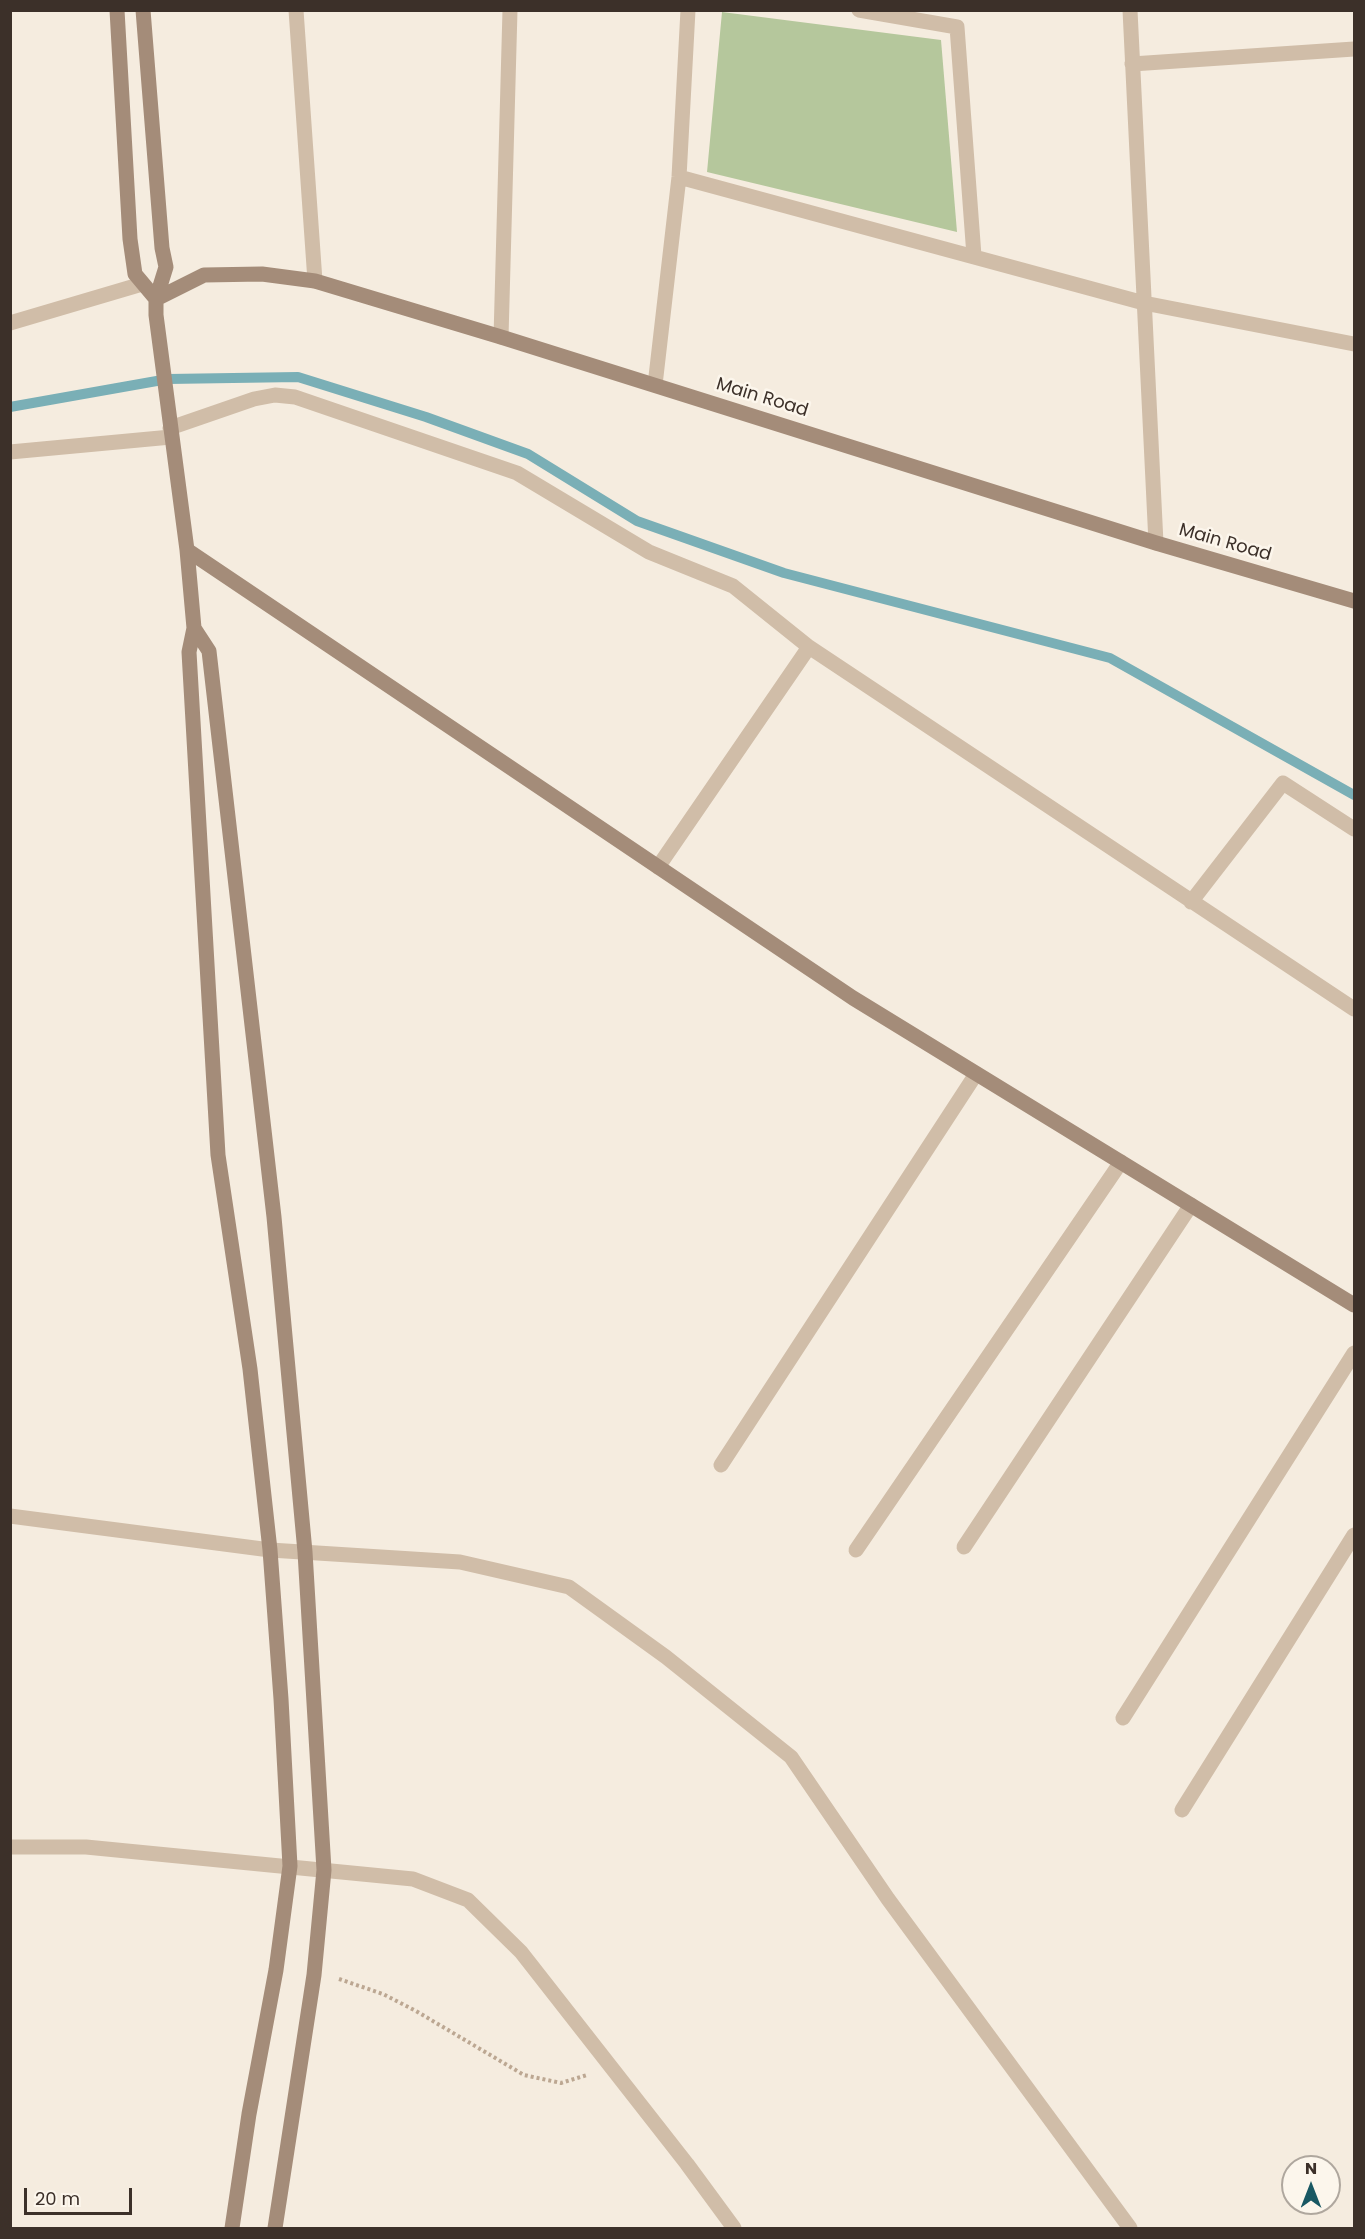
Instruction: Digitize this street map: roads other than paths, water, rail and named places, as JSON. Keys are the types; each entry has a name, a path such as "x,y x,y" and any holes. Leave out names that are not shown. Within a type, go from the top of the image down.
{"street":[{"path":"117,10 130,240 135,273 156,299"},
{"path":"143,10 162,248 166,267 156,299 160,357 187,550 194,628 189,652 218,1155 250,1369 270,1550 290,1866 276,1970 249,2114 232,2229"},
{"path":"296,10 315,281"},
{"path":"501,337 510,10"},
{"path":"654,385 679,177 688,10"},
{"path":"859,10 957,27 974,256"},
{"path":"1130,10 1156,543"},
{"path":"1132,64 1354,49"},
{"path":"679,177 1144,303 1354,344"},
{"name":"Main Road","path":"156,299 204,275 262,274 315,281 501,337 1156,543 1354,602"},
{"path":"10,323 142,284"},
{"path":"10,452 170,429 254,399 275,395 295,397 517,473 649,552 733,586 809,646 1354,1009"},
{"path":"187,550 853,998 1354,1305"},
{"path":"194,628 209,651 274,1217 305,1552 324,1870 314,1975 275,2229"},
{"path":"658,867 809,646"},
{"path":"1191,902 1283,783 1354,829"},
{"path":"721,1465 976,1074"},
{"path":"856,1550 1121,1162"},
{"path":"964,1547 1191,1205"},
{"path":"1123,1718 1354,1353"},
{"path":"10,1515 270,1550 460,1562 569,1587 666,1657 791,1757 888,1899 1130,2229"},
{"path":"1182,1810 1354,1535"},
{"path":"10,1847 86,1847 413,1879 468,1900 521,1952 734,2229"}],"waterway":[{"path":"10,407 168,379 298,377 426,417 528,454 637,521 784,573 1110,658 1354,795"}]}
